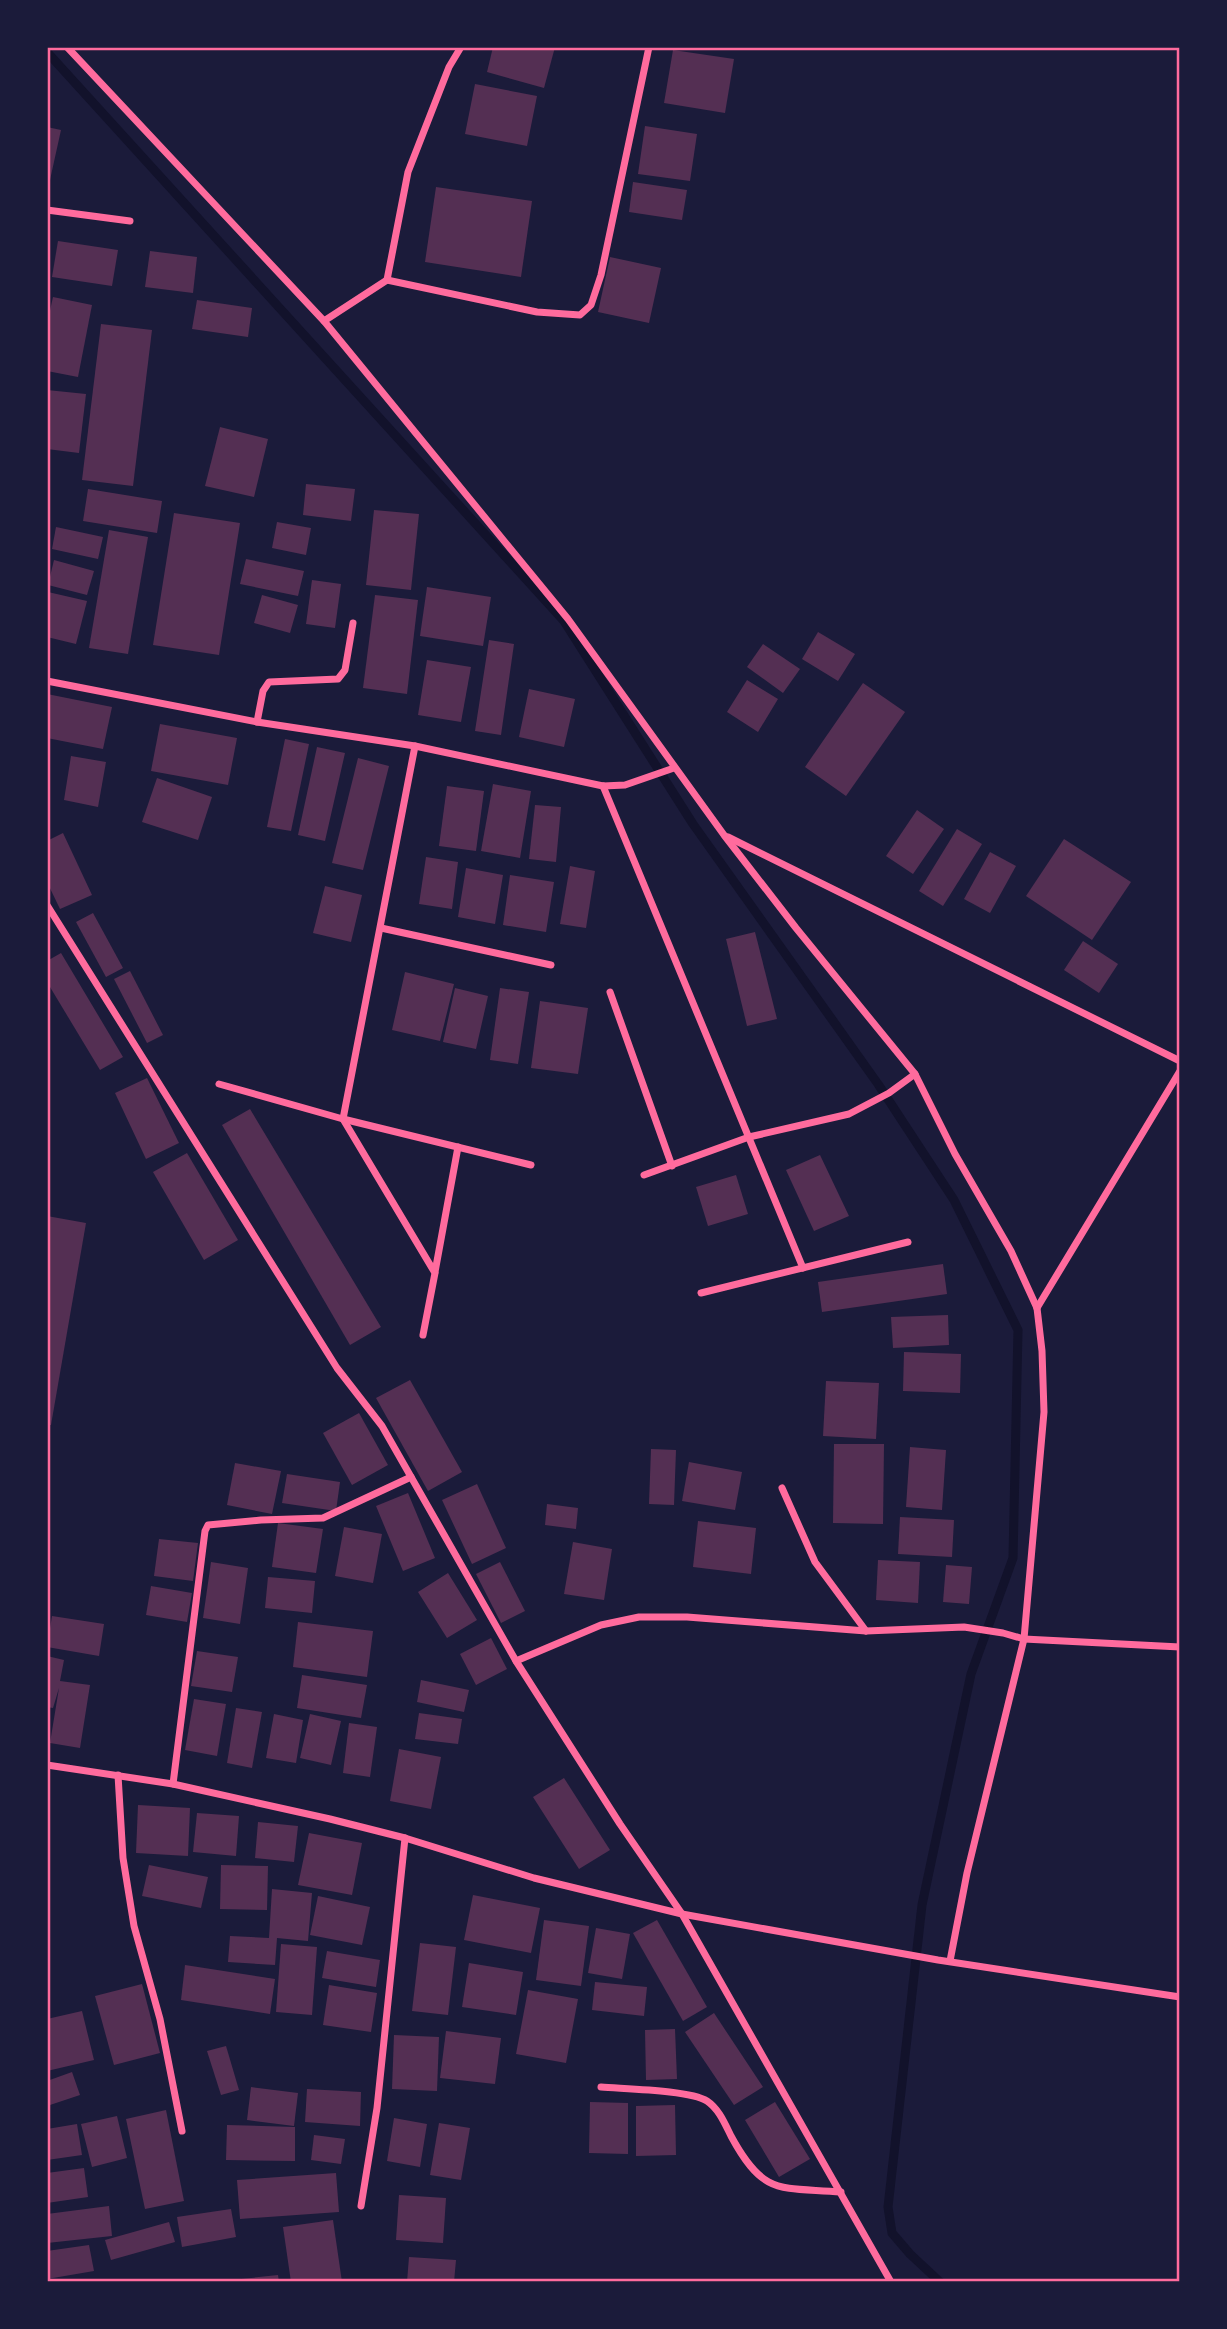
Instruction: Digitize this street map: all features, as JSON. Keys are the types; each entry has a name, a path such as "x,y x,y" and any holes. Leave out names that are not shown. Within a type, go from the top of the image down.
{"street":[{"path":"67,47 324,321 568,619 724,835 915,1074 955,1154 1011,1251 1037,1308 1042,1351 1044,1412 1024,1639 967,1873 950,1961"},
{"path":"387,280 408,172 449,67 461,47"},
{"path":"324,321 387,280 537,312 580,315 592,306 601,275 649,47"},
{"path":"47,210 130,221"},
{"path":"257,722 263,691 269,682 341,677 345,670 353,623"},
{"path":"47,681 257,722 415,746 603,786 625,785 674,768"},
{"path":"415,746 343,1119 435,1273"},
{"path":"603,786 803,1268"},
{"path":"724,835 1180,1061"},
{"path":"47,905 337,1368 382,1426 516,1661 620,1824 682,1914 891,2282"},
{"path":"381,928 551,965"},
{"path":"610,992 672,1166"},
{"path":"1037,1308 1180,1070"},
{"path":"643,1175 750,1137 849,1114 889,1093 915,1074"},
{"path":"219,1084 343,1119 531,1164"},
{"path":"423,1335 457,1147"},
{"path":"701,1293 908,1242"},
{"path":"173,1784 205,1531 208,1525 324,1518 358,1504 411,1476"},
{"path":"782,1488 815,1562 866,1631"},
{"path":"516,1661 601,1625 639,1618 687,1617 866,1631 964,1627 1024,1639 1180,1647"},
{"path":"47,1765 173,1784 330,1819 405,1838 534,1878 682,1914 938,1960 1180,1997"},
{"path":"118,1775 123,1858 134,1926 160,2018 183,2131"},
{"path":"361,2206 378,2094 405,1838"},
{"path":"601,2087 661,2092 706,2100 716,2109 744,2159 764,2181 784,2188 842,2192"}],"building":[{"path":"493,47 555,47 544,88 487,72"},
{"path":"673,50 734,59 725,113 664,103"},
{"path":"475,84 537,96 527,146 465,134"},
{"path":"645,126 697,134 690,181 638,174"},
{"path":"47,127 61,130 48,189 47,189"},
{"path":"633,182 687,190 682,220 629,212"},
{"path":"436,187 532,201 521,277 425,262"},
{"path":"58,241 118,250 112,286 52,277"},
{"path":"150,251 197,257 193,293 145,287"},
{"path":"610,257 661,268 649,323 598,312"},
{"path":"53,297 92,305 78,377 47,371 47,324"},
{"path":"197,300 252,308 248,337 192,329"},
{"path":"101,324 152,330 133,486 82,480"},
{"path":"47,390 86,394 79,453 47,449"},
{"path":"220,427 268,439 254,497 205,486"},
{"path":"306,484 355,489 351,521 303,515"},
{"path":"88,489 162,501 157,533 83,521"},
{"path":"374,510 419,514 411,590 366,585"},
{"path":"174,513 240,523 219,655 153,645"},
{"path":"277,522 311,528 306,555 272,548"},
{"path":"56,527 103,537 98,559 52,549"},
{"path":"109,530 148,537 128,654 89,648"},
{"path":"246,559 304,571 298,596 240,584"},
{"path":"54,560 94,571 87,595 48,585"},
{"path":"312,580 341,584 335,628 306,624"},
{"path":"427,587 491,597 483,646 420,636"},
{"path":"48,592 87,601 76,644 47,637"},
{"path":"262,595 298,605 290,633 254,623"},
{"path":"375,595 418,600 407,694 363,688"},
{"path":"818,632 855,654 838,681 802,659"},
{"path":"489,640 514,644 501,735 475,731"},
{"path":"763,644 800,669 783,693 747,667"},
{"path":"427,660 471,667 461,722 418,715"},
{"path":"747,680 778,699 758,732 727,712"},
{"path":"863,683 905,712 846,796 805,767"},
{"path":"529,689 575,699 564,747 519,737"},
{"path":"47,694 112,707 103,749 47,738"},
{"path":"160,724 237,738 228,785 151,771"},
{"path":"285,739 309,744 291,831 267,827"},
{"path":"317,747 345,753 325,841 298,835"},
{"path":"71,756 106,762 98,807 64,800"},
{"path":"358,758 389,766 363,870 332,863"},
{"path":"157,778 212,797 198,840 142,822"},
{"path":"493,784 531,791 520,858 481,851"},
{"path":"447,786 484,791 476,851 439,846"},
{"path":"535,805 561,807 556,862 529,859"},
{"path":"917,810 944,829 913,874 886,856"},
{"path":"957,829 982,844 943,906 919,891"},
{"path":"63,833 92,895 60,909 47,882 47,841"},
{"path":"1064,839 1131,882 1092,940 1026,896"},
{"path":"990,852 1016,866 990,913 964,899"},
{"path":"426,857 458,862 452,909 419,904"},
{"path":"570,866 595,871 586,928 560,924"},
{"path":"466,868 503,875 495,924 458,917"},
{"path":"510,875 554,882 546,932 503,925"},
{"path":"325,886 362,895 351,942 313,933"},
{"path":"93,913 123,968 106,977 76,922"},
{"path":"755,932 777,1019 747,1026 726,939"},
{"path":"1083,941 1118,964 1099,993 1064,970"},
{"path":"61,953 123,1057 100,1070 47,982 47,961"},
{"path":"130,971 163,1035 147,1043 114,979"},
{"path":"405,972 454,984 440,1041 392,1030"},
{"path":"455,988 488,996 476,1049 443,1042"},
{"path":"500,988 529,992 518,1064 490,1060"},
{"path":"540,1001 588,1008 578,1074 531,1068"},
{"path":"147,1078 179,1143 146,1159 115,1093"},
{"path":"250,1109 381,1327 350,1345 222,1125"},
{"path":"187,1153 238,1240 204,1260 153,1172"},
{"path":"820,1155 849,1216 814,1231 786,1170"},
{"path":"736,1175 748,1214 708,1226 696,1187"},
{"path":"47,1216 86,1223 51,1425 47,1425"},
{"path":"943,1264 947,1294 822,1312 818,1282"},
{"path":"948,1315 949,1345 893,1348 891,1317"},
{"path":"904,1352 961,1354 960,1393 903,1391"},
{"path":"410,1380 462,1472 428,1491 376,1398"},
{"path":"826,1381 879,1383 876,1439 823,1436"},
{"path":"359,1413 388,1465 352,1485 323,1433"},
{"path":"834,1444 884,1444 883,1524 833,1523"},
{"path":"910,1447 946,1450 942,1510 906,1507"},
{"path":"651,1449 676,1450 674,1505 649,1504"},
{"path":"689,1462 742,1472 735,1510 682,1501"},
{"path":"235,1463 281,1471 272,1514 227,1505"},
{"path":"287,1474 340,1482 336,1511 282,1503"},
{"path":"477,1484 506,1548 472,1564 442,1500"},
{"path":"408,1493 435,1558 403,1571 376,1506"},
{"path":"547,1504 578,1508 576,1529 545,1525"},
{"path":"900,1517 954,1520 952,1557 898,1554"},
{"path":"698,1521 756,1528 751,1574 693,1567"},
{"path":"278,1523 323,1529 316,1573 272,1567"},
{"path":"344,1527 382,1534 373,1583 335,1576"},
{"path":"159,1539 198,1543 193,1581 154,1576"},
{"path":"573,1542 612,1549 604,1600 564,1594"},
{"path":"878,1560 920,1562 918,1603 876,1600"},
{"path":"211,1562 248,1568 240,1624 203,1618"},
{"path":"500,1562 525,1611 501,1623 476,1574"},
{"path":"946,1565 972,1567 969,1604 943,1602"},
{"path":"448,1573 477,1620 447,1638 418,1592"},
{"path":"268,1577 315,1581 312,1613 265,1608"},
{"path":"151,1586 192,1593 187,1622 146,1615"},
{"path":"52,1616 104,1624 99,1656 47,1647"},
{"path":"298,1622 373,1631 367,1677 293,1667"},
{"path":"491,1638 507,1669 476,1685 460,1654"},
{"path":"197,1651 238,1657 232,1692 191,1686"},
{"path":"47,1656 64,1660 60,1681 90,1685 80,1748 50,1743 59,1688 53,1708 47,1707"},
{"path":"302,1675 367,1685 361,1718 297,1708"},
{"path":"421,1680 469,1690 464,1712 417,1702"},
{"path":"194,1699 226,1704 217,1756 185,1750"},
{"path":"236,1708 262,1712 252,1768 227,1763"},
{"path":"419,1713 462,1719 458,1744 415,1739"},
{"path":"274,1714 303,1720 296,1763 266,1758"},
{"path":"310,1714 341,1721 331,1765 300,1758"},
{"path":"349,1723 377,1727 370,1777 343,1773"},
{"path":"399,1749 441,1757 431,1809 390,1801"},
{"path":"564,1778 610,1850 579,1869 533,1797"},
{"path":"138,1805 190,1808 188,1856 136,1853"},
{"path":"197,1813 239,1816 236,1856 193,1852"},
{"path":"258,1822 298,1826 294,1862 255,1858"},
{"path":"309,1833 362,1843 352,1895 298,1885"},
{"path":"149,1865 208,1877 201,1908 142,1896"},
{"path":"221,1865 268,1866 267,1910 220,1909"},
{"path":"272,1889 312,1893 308,1941 277,1938 275,1965 228,1962 230,1936 269,1938"},
{"path":"473,1895 540,1908 531,1953 464,1940"},
{"path":"318,1896 370,1907 362,1945 310,1935"},
{"path":"544,1920 589,1926 581,1986 536,1980"},
{"path":"657,1920 707,2007 683,2021 633,1933"},
{"path":"596,1928 630,1934 622,1979 588,1973"},
{"path":"420,1943 456,1947 448,2015 412,2011"},
{"path":"281,1944 317,1947 312,2015 276,2012"},
{"path":"327,1951 380,1960 376,1987 322,1978"},
{"path":"469,1963 523,1972 516,2015 462,2007"},
{"path":"185,1965 275,1979 270,2014 181,2000"},
{"path":"595,1982 647,1987 644,2016 592,2010"},
{"path":"142,1984 160,2053 114,2065 95,1996"},
{"path":"329,1985 377,1993 371,2032 323,2025"},
{"path":"528,1990 578,1999 566,2063 516,2054"},
{"path":"82,2011 94,2060 47,2071 47,2019"},
{"path":"714,2013 763,2087 734,2105 685,2032"},
{"path":"675,2029 677,2079 646,2080 645,2030"},
{"path":"446,2031 501,2038 495,2084 440,2078"},
{"path":"394,2035 439,2037 437,2091 392,2089"},
{"path":"226,2046 239,2090 221,2095 207,2051"},
{"path":"72,2072 80,2095 47,2106 47,2081"},
{"path":"251,2087 298,2093 294,2126 247,2120"},
{"path":"307,2089 361,2092 360,2126 305,2122"},
{"path":"590,2102 628,2103 628,2154 589,2153"},
{"path":"775,2102 810,2159 779,2177 745,2120"},
{"path":"675,2105 676,2155 636,2156 636,2106"},
{"path":"166,2110 184,2201 145,2209 126,2119"},
{"path":"117,2116 127,2158 92,2167 81,2124"},
{"path":"394,2118 427,2124 420,2167 387,2161"},
{"path":"439,2123 470,2128 461,2180 430,2175"},
{"path":"77,2124 82,2155 47,2160 47,2129"},
{"path":"227,2125 295,2127 295,2161 226,2160"},
{"path":"314,2135 345,2139 341,2164 311,2160"},
{"path":"84,2168 88,2197 47,2203 47,2173"},
{"path":"336,2173 339,2212 240,2219 237,2180"},
{"path":"399,2195 446,2198 443,2243 396,2240"},
{"path":"109,2206 112,2236 47,2243 47,2214"},
{"path":"231,2209 236,2237 182,2247 177,2217"},
{"path":"333,2220 342,2282 291,2282 283,2227"},
{"path":"169,2222 175,2242 111,2260 105,2240"},
{"path":"89,2245 94,2271 47,2279 47,2251"},
{"path":"409,2257 456,2260 454,2282 407,2282"},
{"path":"278,2275 279,2282 232,2282 232,2280"}],"waterway":[{"path":"47,52 564,621 693,824 878,1084 954,1200 1018,1330 1013,1558 971,1674 922,1905 888,2207 892,2233 940,2282"}]}
